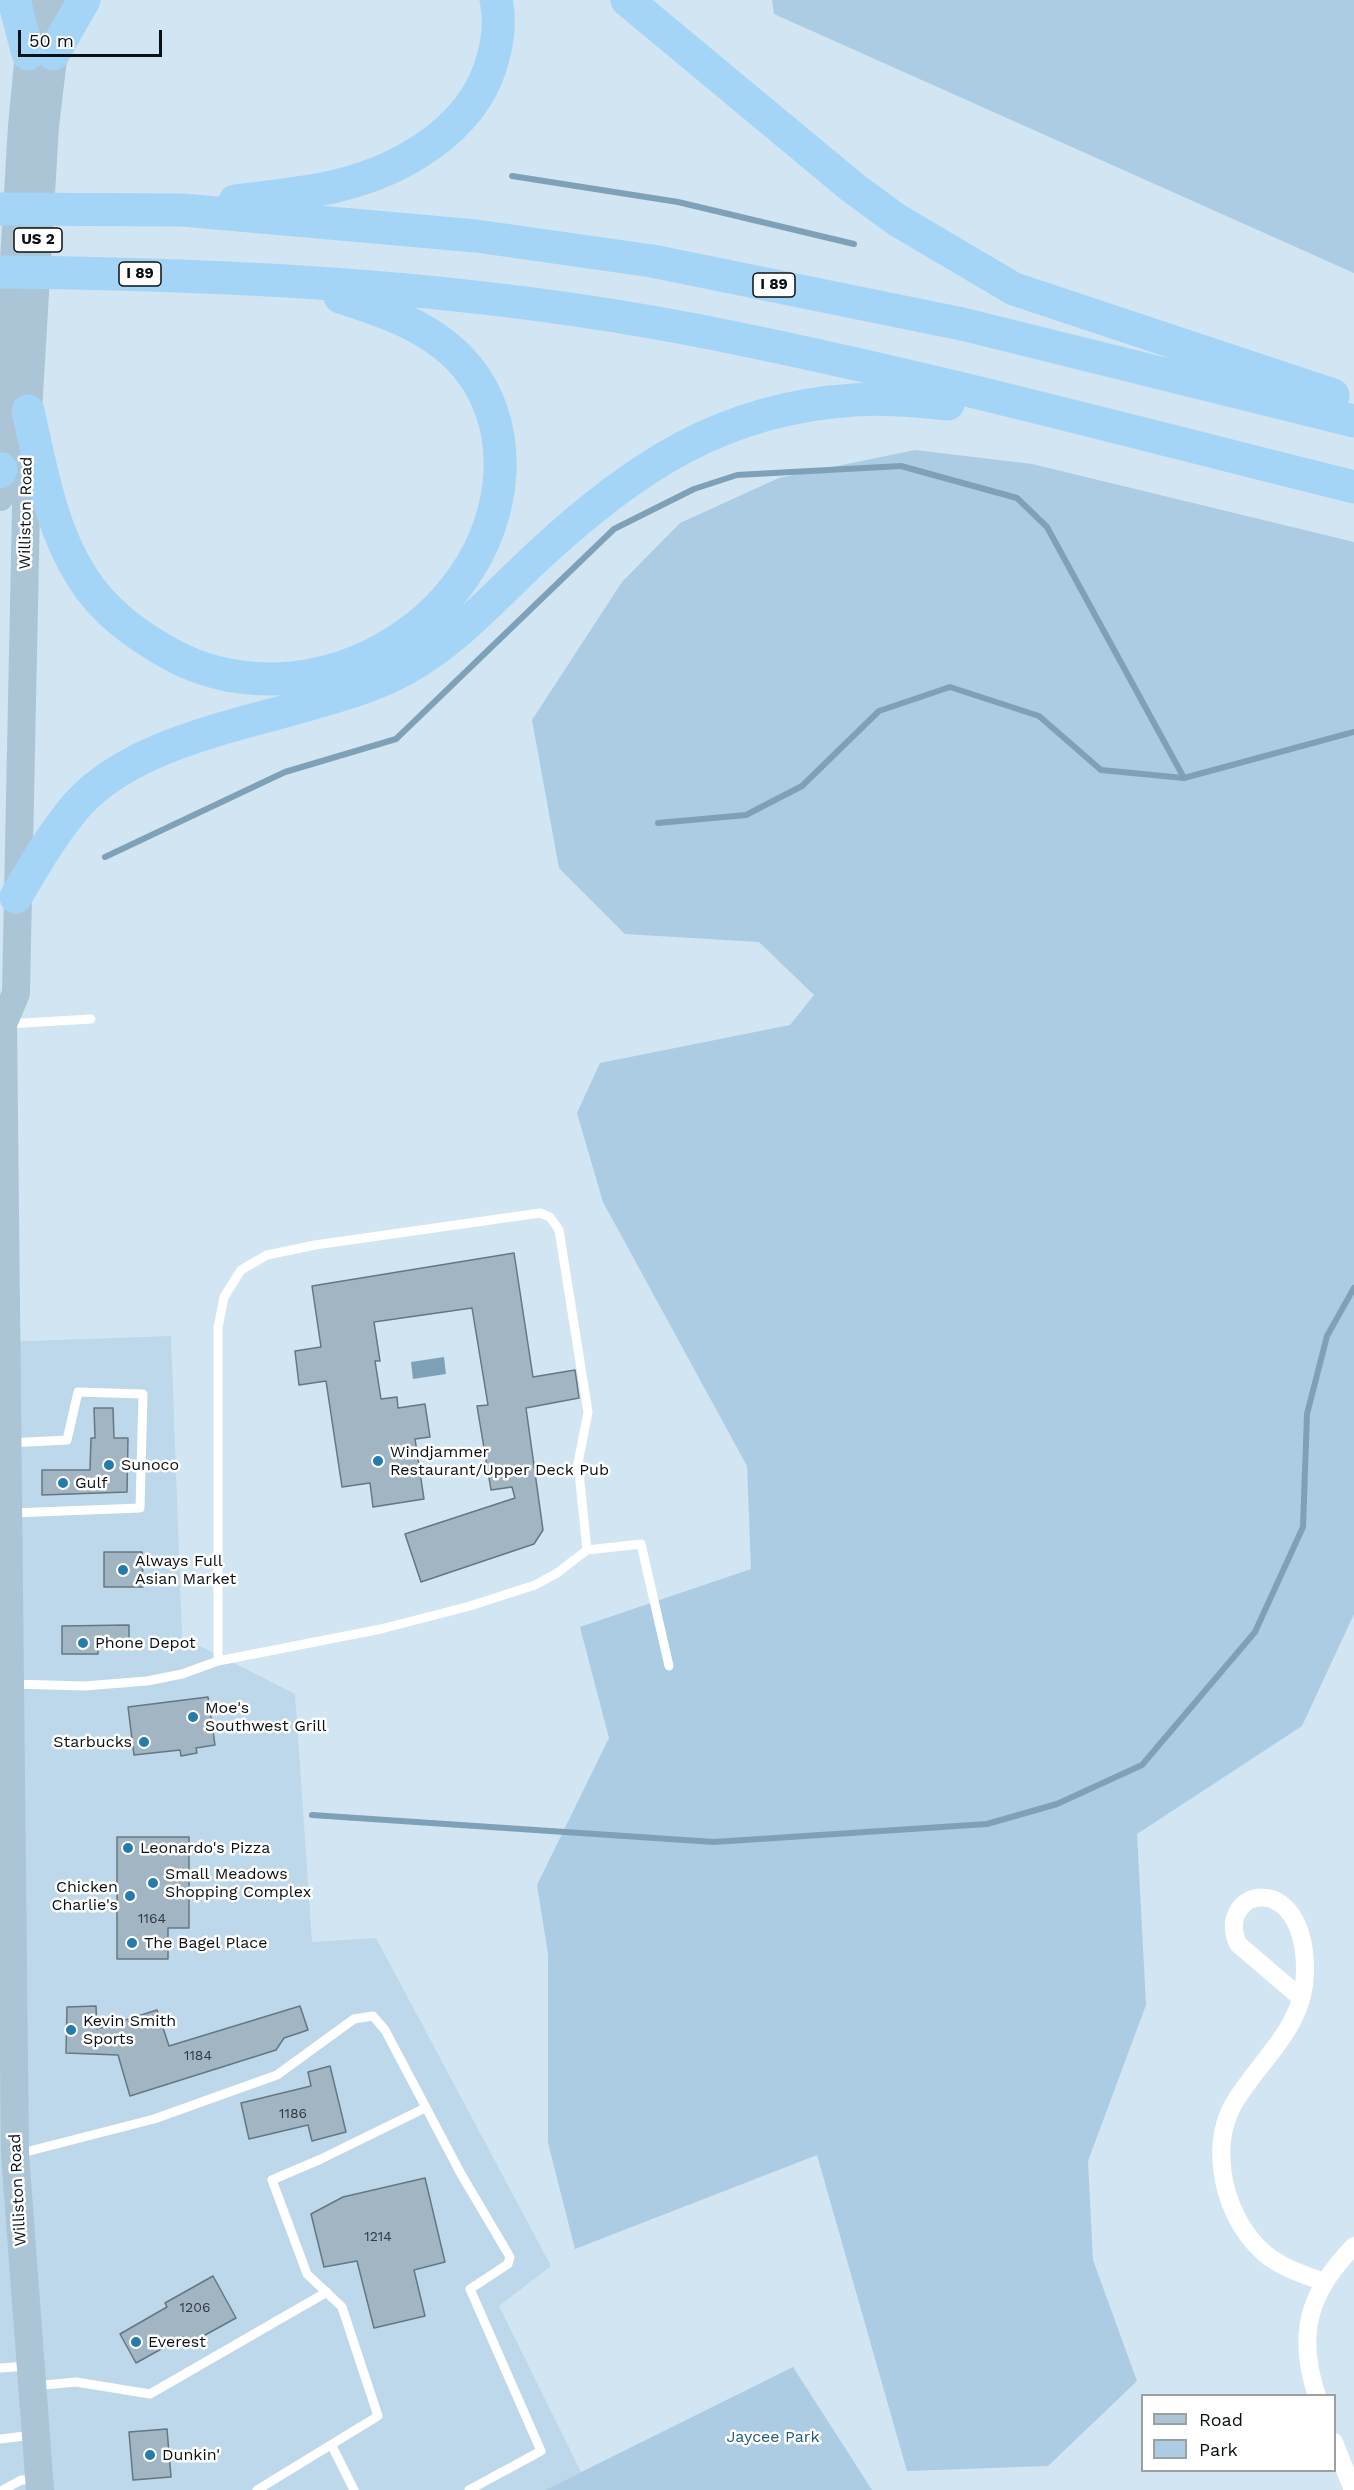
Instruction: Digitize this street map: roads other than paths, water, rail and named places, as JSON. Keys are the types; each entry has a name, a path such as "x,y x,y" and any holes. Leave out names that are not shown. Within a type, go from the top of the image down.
{"highway":[{"path":"14,0 40,54 84,0"},
{"path":"183,210 340,185 394,165 424,148 465,112 486,78 498,33 496,0"},
{"path":"627,0 852,187 897,220 1014,289 1354,402"},
{"name":"I 89","path":"0,209 183,210 476,236 652,261 952,321 1354,420"},
{"name":"I 89","path":"0,272 182,275 421,291 569,310 695,330 1046,411 1354,487"},
{"path":"28,411 50,503 68,551 82,577 102,604 147,642 194,667 254,679 320,675 384,650 410,634 442,605 476,555 491,519 499,483 500,447 497,428 486,396 477,380 455,354 440,342 394,316 280,280"},
{"path":"16,897 40,856 78,804 121,769 178,743 342,694 385,680 406,669 445,642 593,508 644,470 686,444 758,416 832,402 897,400 1046,411"}],"main road":[{"name":"Williston Road","path":"0,479 18,354 40,54 34,0"},
{"name":"Williston Road","path":"40,54 60,0"},
{"name":"Williston Road","path":"18,354 28,411 16,897 16,993 2,1022 4,1399 9,1443 10,1513 5,1684 5,1875 15,2154 40,2485"}],"street":[{"path":"1301,1998 1238,1944 1233,1931 1235,1918 1241,1907 1251,1899 1271,1897 1283,1903 1292,1912 1304,1954 1305,1978 1301,1998 1284,2037 1243,2089 1232,2108 1223,2136 1222,2166 1234,2212 1262,2251 1289,2269 1324,2282"},
{"path":"1316,2394 1310,2372 1307,2330 1311,2311 1324,2282 1354,2246"},
{"path":"1336,2445 1353,2490"}],"lane":[{"path":"2,1022 91,1019"},
{"path":"218,1661 218,1328 224,1297 241,1270 267,1255 315,1245 540,1213 550,1217 559,1230 588,1412 578,1463 587,1550"},
{"path":"9,1443 67,1440 78,1392 143,1394 140,1508 10,1513"},
{"path":"5,1684 84,1686 147,1681 182,1674 218,1661 381,1629 470,1606 535,1585 557,1573 587,1550 641,1544 669,1666"},
{"path":"15,2154 154,2119 277,2075 354,2019 372,2016 380,2022 425,2108 510,2257 508,2264 470,2289 541,2446 538,2454 470,2490"},
{"path":"256,2490 378,2416 342,2307 307,2274 272,2180 331,2155 425,2108"},
{"path":"0,2368 31,2376 150,2394 327,2292"},
{"path":"0,2439 36,2434"},
{"path":"332,2446 354,2490"},
{"path":"3,2490 21,2480 40,2485"}],"waterway":[{"path":"512,176 678,202 854,244"},
{"path":"105,857 285,772 396,739 614,529 694,489 737,475 901,466 1017,498 1047,527 1184,778"},
{"path":"658,823 746,815 802,786 879,711 950,687 1039,716 1101,770 1184,778 1354,732"},
{"path":"312,1815 714,1842 987,1824 1057,1804 1142,1765 1255,1632 1303,1527 1307,1414 1327,1336 1354,1288"}],"place":[{"name":"Windjammer Restaurant/Upper Deck Pub","path":"378,1461"},
{"name":"Sunoco","path":"109,1465"},
{"name":"Gulf","path":"63,1483"},
{"name":"Always Full Asian Market","path":"123,1570"},
{"name":"Phone Depot","path":"83,1643"},
{"name":"Moe's Southwest Grill","path":"193,1717"},
{"name":"Starbucks","path":"144,1742"},
{"name":"Leonardo's Pizza","path":"128,1848"},
{"name":"Small Meadows Shopping Complex","path":"153,1883"},
{"name":"Chicken Charlie's","path":"130,1896"},
{"name":"The Bagel Place","path":"132,1943"},
{"name":"Kevin Smith Sports","path":"71,2030"},
{"name":"Everest","path":"136,2342"},
{"name":"Dunkin'","path":"150,2455"}],"park label":[{"name":"Jaycee Park","path":"773,2437"}]}
